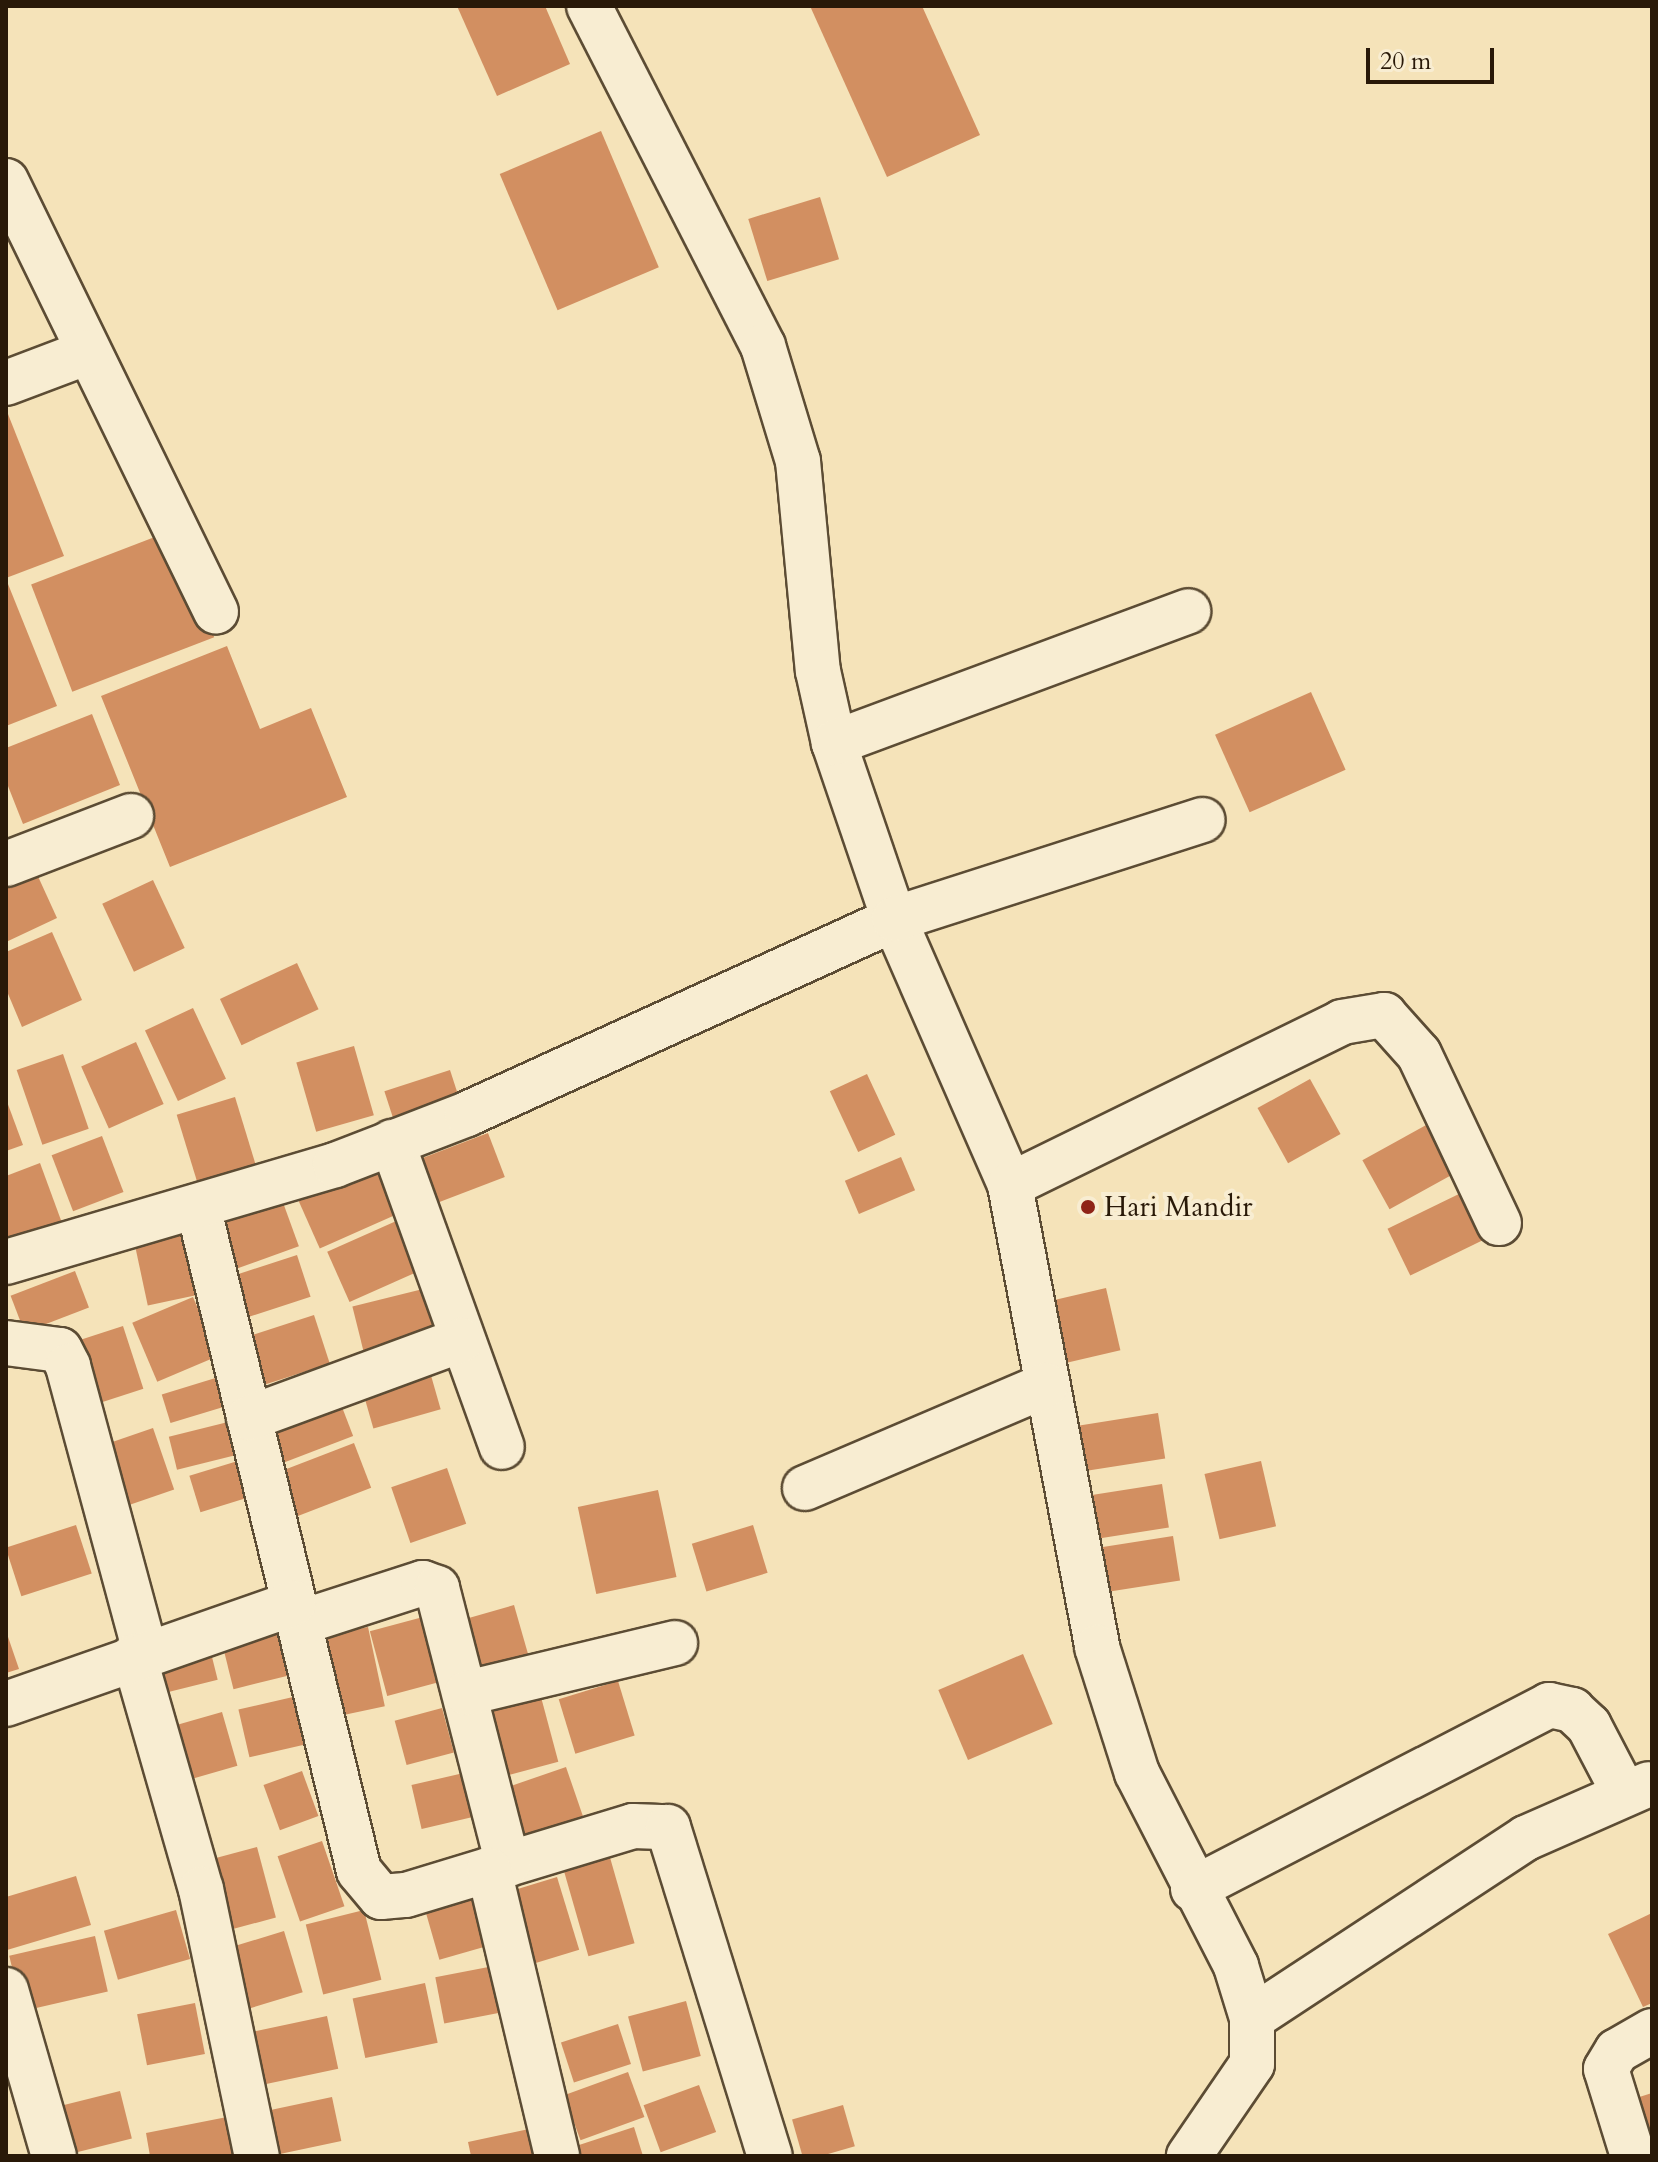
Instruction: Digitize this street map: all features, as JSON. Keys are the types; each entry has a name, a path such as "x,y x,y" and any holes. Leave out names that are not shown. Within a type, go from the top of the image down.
{"street":[{"path":"589,6 763,346 798,461 818,671 834,743 894,919 1010,1185 1097,1647 1137,1773 1193,1889 1236,1966 1252,2018 1252,2064 1189,2156"},
{"path":"6,181 216,611"},
{"path":"6,383 88,352"},
{"path":"834,743 1188,611"},
{"path":"6,864 131,816"},
{"path":"6,1262 198,1206 392,1142 894,919 1203,820"},
{"path":"1010,1185 1342,1022 1384,1015 1419,1054 1499,1223"},
{"path":"392,1142 502,1447"},
{"path":"198,1206 359,1871 370,1888 381,1897 406,1895 633,1826 668,1827 770,2156"},
{"path":"249,1418 461,1340"},
{"path":"6,1343 60,1350 68,1366 205,1904 257,2156"},
{"path":"805,1488 1046,1385"},
{"path":"6,1704 140,1654 423,1583 437,1588 467,1693 557,2156"},
{"path":"467,1693 675,1643"},
{"path":"1193,1889 1549,1705 1572,1710 1589,1726 1638,1788 1526,1838 1252,2018"},
{"path":"6,1990 54,2156"},
{"path":"1622,2152 1606,2069 1617,2051 1652,2031"}],"building":[{"path":"457,6 545,6 570,64 497,96"},
{"path":"810,6 922,6 980,135 887,177"},
{"path":"601,131 659,267 558,310 500,174"},
{"path":"820,197 839,259 767,281 748,219"},
{"path":"6,409 64,556 6,578"},
{"path":"173,530 214,637 72,692 31,584"},
{"path":"6,585 57,706 6,726"},
{"path":"227,646 260,729 311,708 347,797 170,867 101,696"},
{"path":"1311,692 1346,770 1250,812 1215,735"},
{"path":"92,714 120,785 23,824 6,781 6,748"},
{"path":"36,872 57,918 6,942 6,886"},
{"path":"153,880 185,948 134,972 102,904"},
{"path":"52,932 82,1000 22,1027 6,989 6,952"},
{"path":"297,963 319,1009 242,1045 220,999"},
{"path":"193,1008 226,1079 178,1101 145,1030"},
{"path":"136,1042 164,1104 109,1129 81,1066"},
{"path":"354,1046 374,1115 316,1132 296,1063"},
{"path":"63,1054 89,1129 42,1145 17,1070"},
{"path":"450,1070 463,1110 397,1131 384,1091"},
{"path":"867,1074 895,1135 858,1152 830,1091"},
{"path":"1310,1079 1341,1134 1288,1163 1258,1108"},
{"path":"235,1097 256,1165 197,1183 177,1115"},
{"path":"6,1099 23,1145 6,1151"},
{"path":"1428,1124 1455,1173 1390,1209 1362,1160"},
{"path":"488,1133 505,1177 426,1207 410,1163"},
{"path":"102,1136 124,1192 73,1211 52,1155"},
{"path":"901,1157 915,1190 859,1214 845,1181"},
{"path":"378,1158 402,1212 320,1249 296,1195"},
{"path":"40,1163 62,1223 6,1242 6,1176"},
{"path":"277,1186 299,1246 238,1268 216,1208"},
{"path":"1463,1192 1486,1239 1410,1276 1388,1229"},
{"path":"403,1218 425,1268 350,1302 327,1252"},
{"path":"185,1221 201,1294 148,1306 132,1232"},
{"path":"297,1255 311,1297 250,1317 236,1275"},
{"path":"75,1271 89,1307 25,1332 11,1296"},
{"path":"431,1287 445,1342 366,1362 352,1307"},
{"path":"1106,1288 1120,1350 1068,1363 1053,1300"},
{"path":"193,1297 218,1356 157,1382 132,1323"},
{"path":"314,1315 330,1364 257,1387 242,1338"},
{"path":"123,1326 143,1389 95,1405 74,1342"},
{"path":"428,1365 441,1409 373,1429 361,1384"},
{"path":"222,1376 231,1405 171,1423 162,1394"},
{"path":"337,1394 353,1436 278,1465 261,1423"},
{"path":"1158,1413 1165,1458 1085,1471 1078,1426"},
{"path":"228,1422 236,1455 177,1470 169,1437"},
{"path":"153,1428 174,1489 124,1507 103,1445"},
{"path":"354,1443 371,1488 295,1517 277,1472"},
{"path":"241,1460 252,1496 200,1512 189,1476"},
{"path":"1261,1461 1276,1526 1220,1539 1204,1474"},
{"path":"447,1468 466,1524 410,1543 391,1487"},
{"path":"1162,1484 1169,1527 1099,1539 1092,1495"},
{"path":"658,1490 677,1577 596,1594 578,1507"},
{"path":"76,1525 92,1574 21,1596 6,1548"},
{"path":"753,1525 768,1573 706,1592 692,1544"},
{"path":"1173,1536 1180,1580 1110,1592 1103,1547"},
{"path":"514,1605 530,1662 476,1677 460,1620"},
{"path":"423,1617 440,1682 387,1696 370,1631"},
{"path":"276,1624 289,1675 234,1689 221,1638"},
{"path":"368,1627 385,1706 333,1717 316,1638"},
{"path":"6,1631 19,1669 6,1673"},
{"path":"208,1641 218,1680 159,1694 150,1656"},
{"path":"1023,1654 1053,1724 968,1760 938,1690"},
{"path":"618,1681 635,1736 575,1754 559,1699"},
{"path":"293,1697 304,1745 249,1757 238,1710"},
{"path":"541,1697 558,1762 501,1777 484,1712"},
{"path":"442,1708 454,1752 407,1765 395,1721"},
{"path":"222,1712 237,1766 180,1782 164,1729"},
{"path":"566,1767 586,1824 524,1845 505,1788"},
{"path":"302,1771 318,1816 280,1830 263,1785"},
{"path":"468,1772 478,1816 422,1829 411,1785"},
{"path":"322,1841 344,1906 300,1922 278,1856"},
{"path":"257,1847 276,1918 222,1932 203,1861"},
{"path":"607,1847 635,1943 588,1956 561,1860"},
{"path":"76,1876 91,1925 7,1950 6,1897"},
{"path":"557,1877 579,1950 533,1964 511,1891"},
{"path":"480,1891 495,1944 439,1960 424,1907"},
{"path":"176,1910 190,1959 118,1980 104,1931"},
{"path":"364,1910 381,1980 323,1994 306,1925"},
{"path":"1652,1913 1652,2003 1643,2007 1608,1934"},
{"path":"284,1931 303,1992 245,2010 227,1949"},
{"path":"95,1936 108,1992 22,2011 9,1956"},
{"path":"504,1964 513,2010 444,2023 435,1977"},
{"path":"425,1983 438,2043 365,2058 353,1998"},
{"path":"686,2001 701,2056 643,2072 628,2017"},
{"path":"195,2003 205,2054 147,2065 137,2014"},
{"path":"327,2016 338,2069 264,2085 253,2032"},
{"path":"618,2024 631,2064 574,2082 561,2043"},
{"path":"628,2072 644,2117 581,2140 564,2095"},
{"path":"699,2085 716,2132 661,2152 644,2105"},
{"path":"120,2091 132,2139 66,2155 54,2107"},
{"path":"1652,2093 1652,2154 1633,2099"},
{"path":"332,2097 341,2141 279,2154 269,2110"},
{"path":"843,2105 855,2146 821,2156 802,2156 792,2120"},
{"path":"227,2117 235,2156 150,2156 146,2133"},
{"path":"543,2126 550,2156 471,2156 468,2142"},
{"path":"634,2127 643,2156 579,2156 576,2146"}],"place":[{"name":"Hari Mandir","path":"1088,1207"}]}
